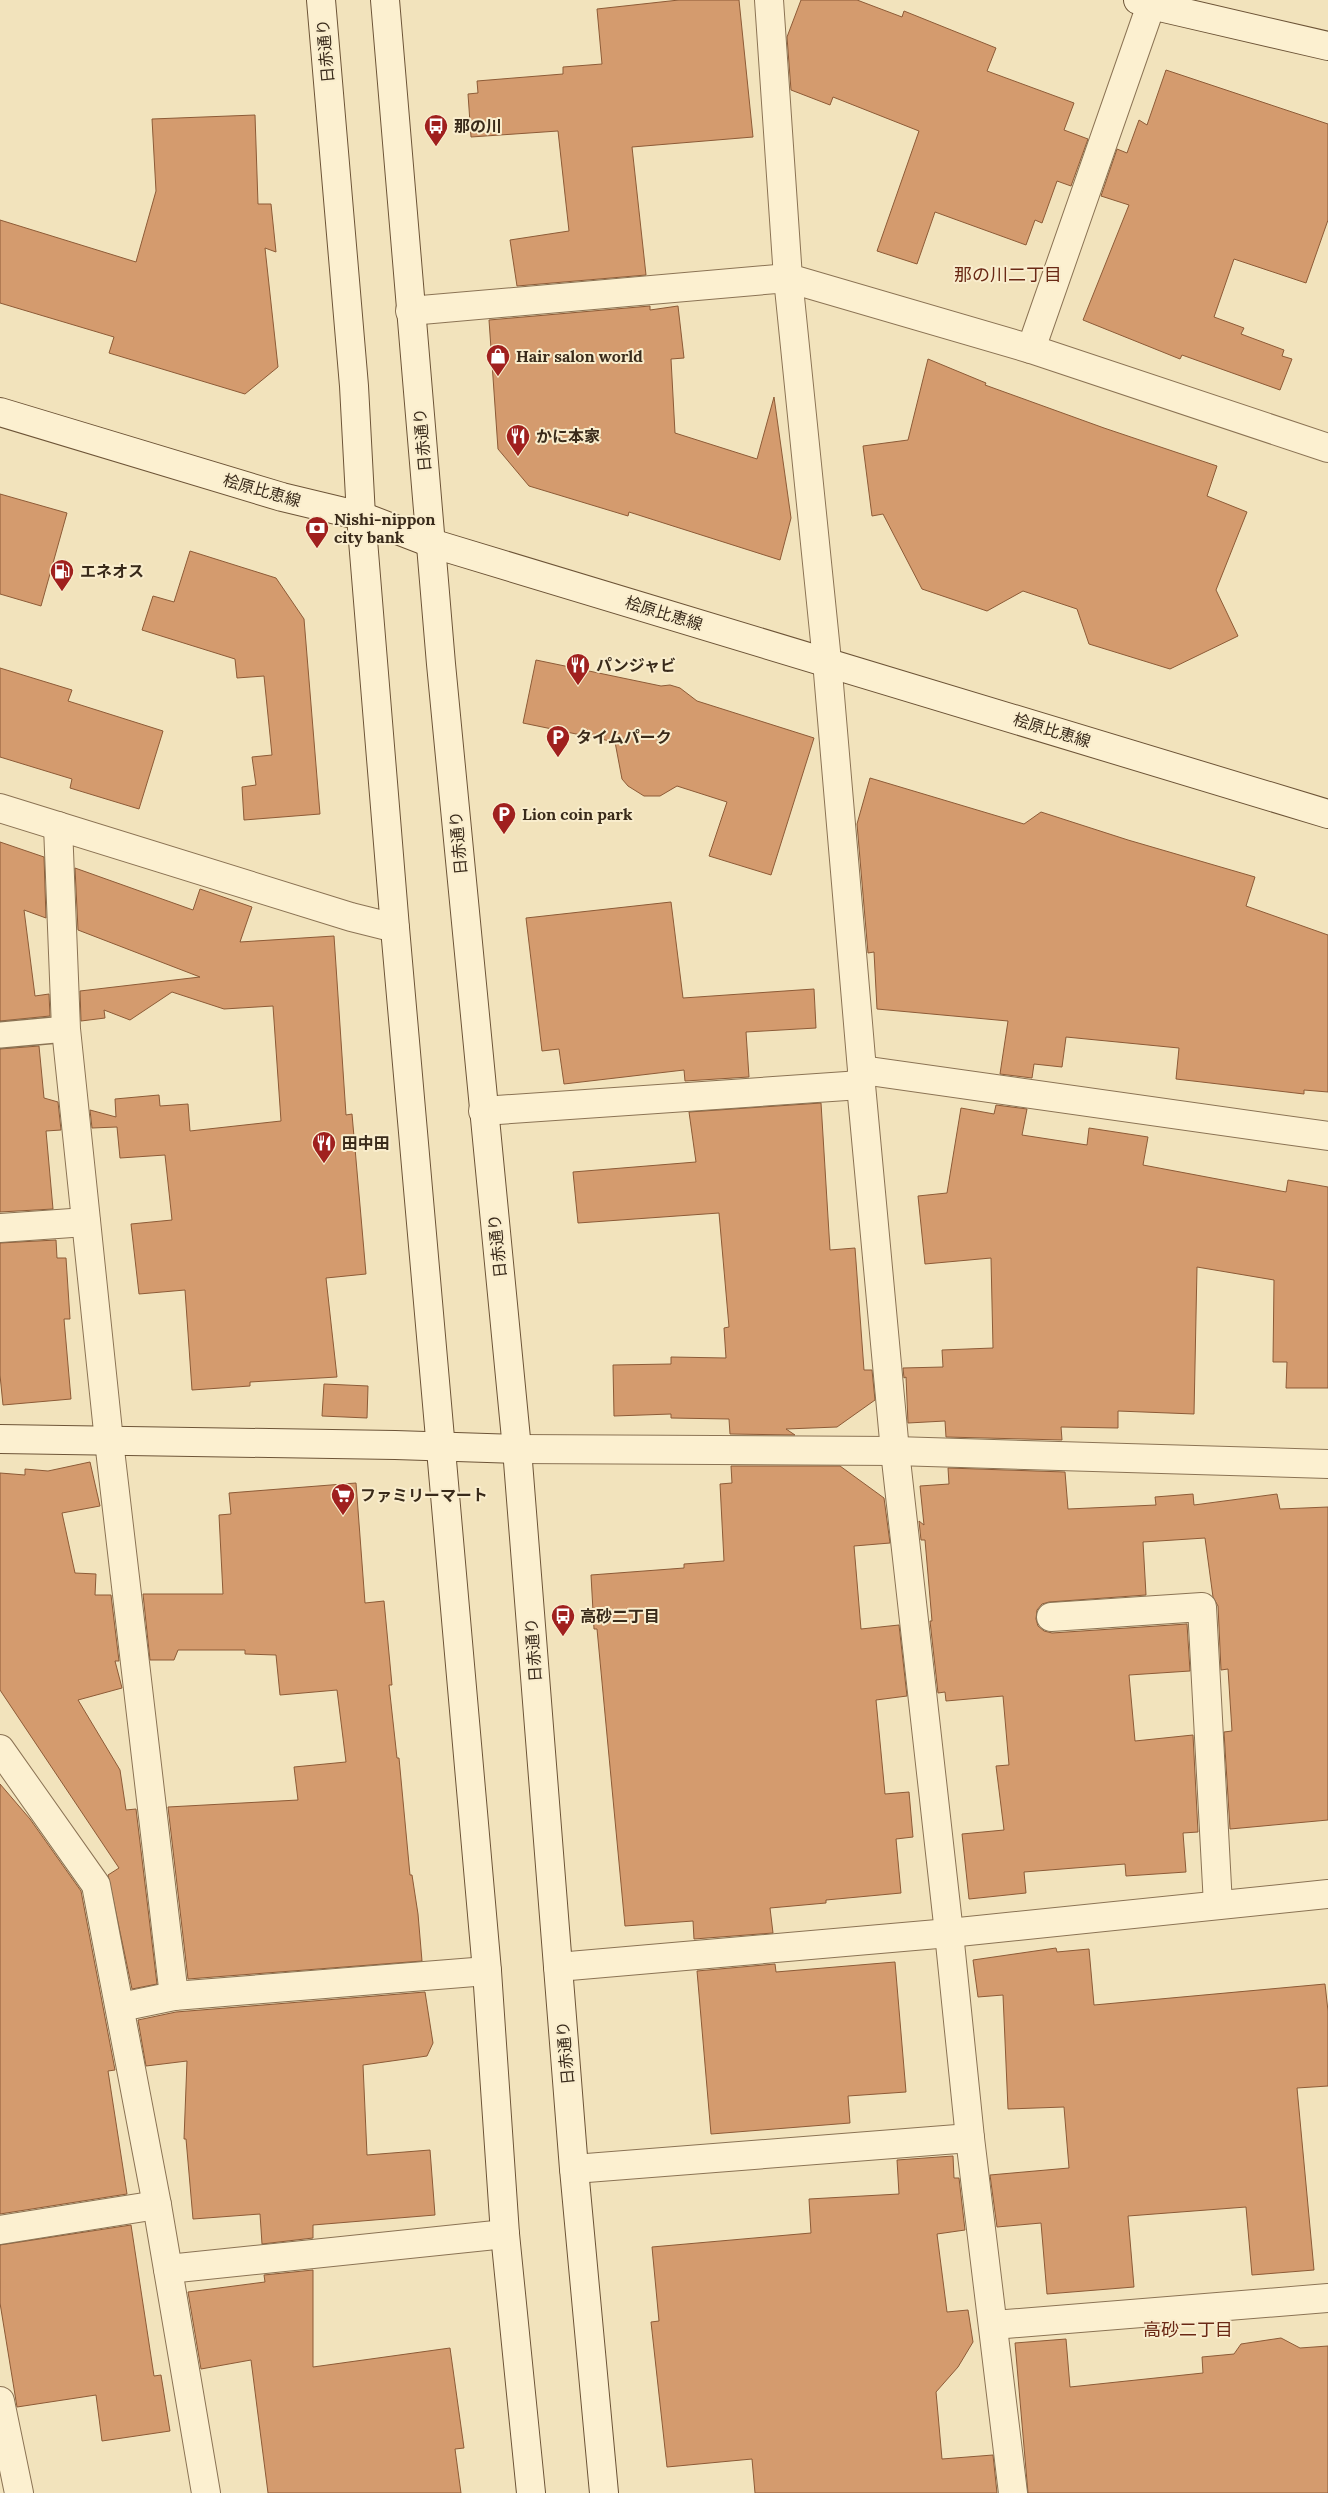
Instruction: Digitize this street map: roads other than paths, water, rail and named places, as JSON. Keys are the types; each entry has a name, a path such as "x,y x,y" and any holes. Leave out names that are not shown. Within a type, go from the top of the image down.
{"street":[{"name":"日赤通り","path":"321,0 354,386 361,516 395,928 486,1971 505,2234 531,2493"},
{"name":"日赤通り","path":"385,0 431,543 483,1111 517,1449 574,2169 604,2493"},
{"path":"769,0 788,278 827,661 895,1451 970,2138 994,2325 1012,2493"},
{"path":"1030,349 1144,3 1328,46"},
{"path":"410,311 788,278 1030,349 1328,448"},
{"name":"桧原比恵線","path":"0,412 282,497 361,516 431,543 827,661 1328,814"},
{"path":"0,808 342,914 395,928"},
{"path":"58,826 66,1029 109,1441 174,1996"},
{"path":"483,1111 862,1077 1328,1136"},
{"path":"0,1228 86,1222"},
{"path":"0,1439 440,1446 517,1449 895,1451 1328,1464"},
{"path":"1051,1617 1202,1606 1218,1905"},
{"path":"0,1748 96,1884 158,2205 206,2493"},
{"path":"558,1967 949,1933 1328,1894"},
{"path":"121,2007 174,1996 486,1971"},
{"path":"574,2169 970,2138"},
{"path":"0,2230 158,2205"},
{"path":"168,2269 505,2234"},
{"path":"994,2325 1328,2298"},
{"path":"1,2413 19,2493"}],"lane":[{"path":"0,1035 66,1029"}],"place":[{"name":"那の川","path":"436,147"},
{"name":"Hair salon world","path":"498,377"},
{"name":"かに本家","path":"518,457"},
{"name":"Nishi-nippon city bank","path":"317,549"},
{"name":"エネオス","path":"62,592"},
{"name":"パンジャビ","path":"578,686"},
{"name":"タイムパーク","path":"558,758"},
{"name":"Lion coin park","path":"504,835"},
{"name":"田中田","path":"324,1164"},
{"name":"ファミリーマート","path":"343,1516"},
{"name":"高砂二丁目","path":"563,1637"}],"district":[{"name":"那の川二丁目","path":"1008,275"},
{"name":"高砂二丁目","path":"1188,2330"}]}
